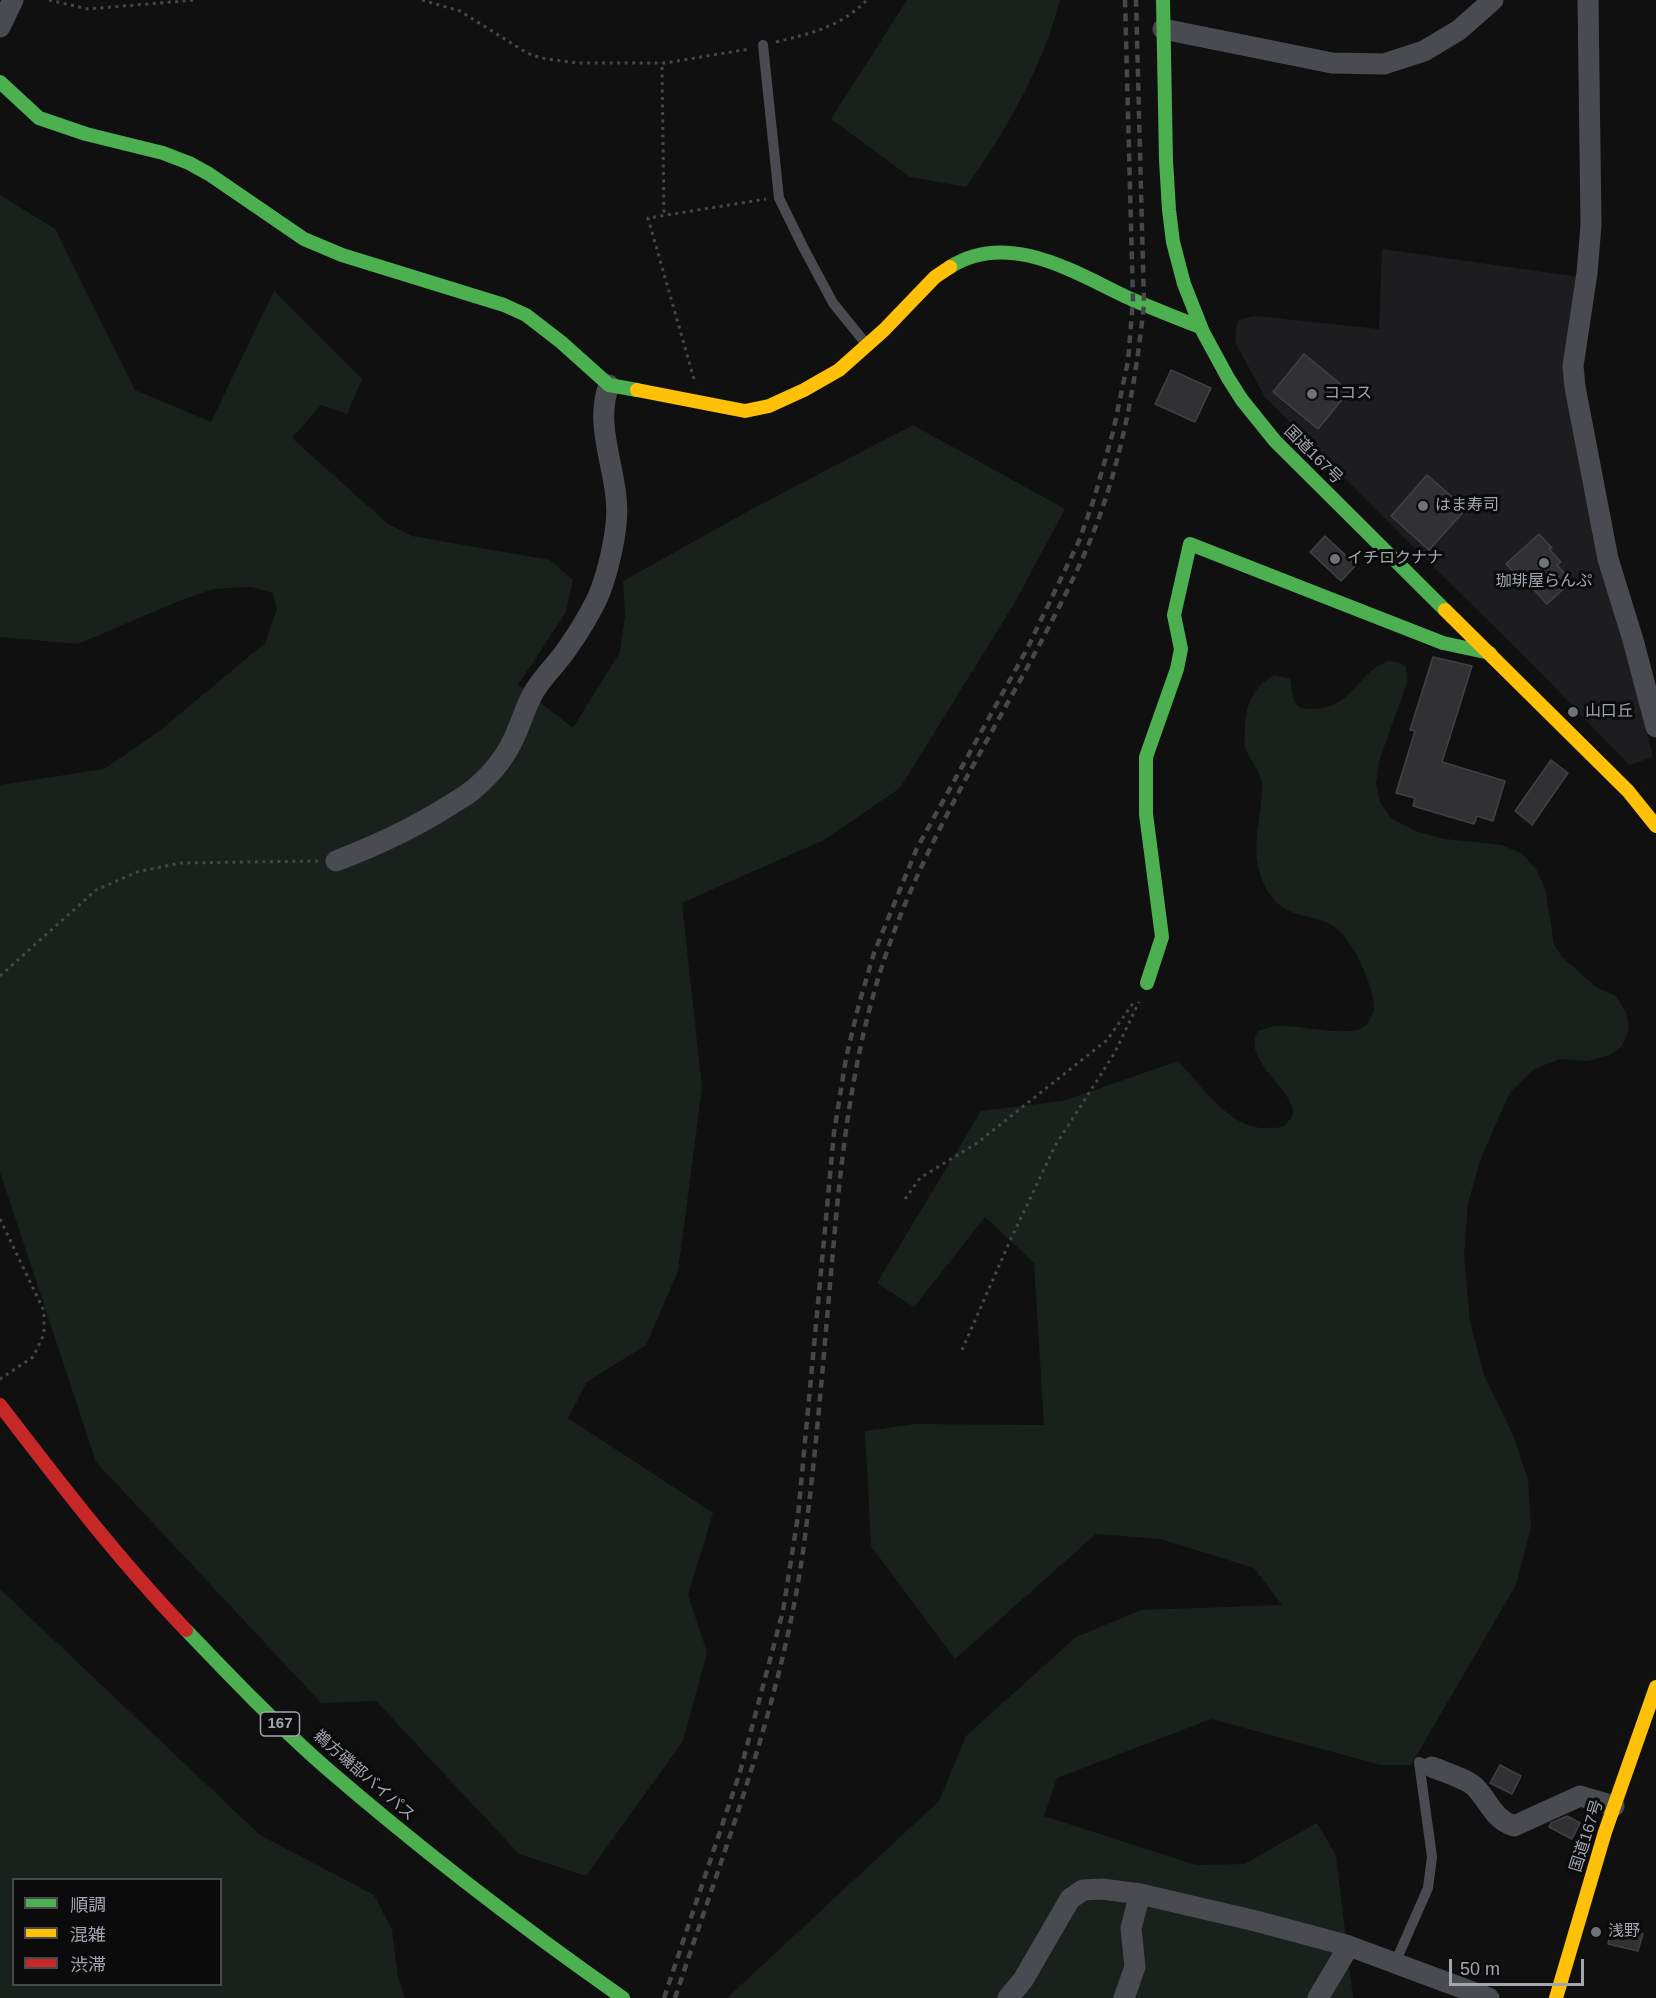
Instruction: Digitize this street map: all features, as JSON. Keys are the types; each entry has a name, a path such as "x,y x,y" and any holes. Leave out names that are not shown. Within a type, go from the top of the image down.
{"main road":[{"name":"国道167号","path":"1163,0 1166,175 1176,257 1200,327 1229,380 1264,428 1628,790 1656,826"},
{"path":"0,81 39,118 86,134 163,153 189,163 304,239 342,255 495,302 526,315 561,342 609,385 701,404 745,411 763,409 804,390 839,370 884,330 935,277 958,262 984,254 1018,253 1056,263 1133,300 1200,327"},
{"path":"1147,983 1162,937 1146,814 1146,757 1177,669 1181,650 1174,615 1190,544 1443,643 1490,653"},
{"name":"鵜方磯部バイパス","path":"0,1405 86,1517 159,1602 241,1687 324,1766 423,1848 551,1948 618,1994"},
{"name":"国道167号","path":"1556,1998 1581,1908 1614,1806 1652,1718 1656,1687"}],"street":[{"path":"0,27 13,0"},
{"path":"1163,29 1332,63 1384,64 1424,51 1459,30 1493,0"},
{"path":"1587,0 1591,225 1587,273 1573,366 1608,559 1656,727"},
{"path":"336,861 379,844 436,813 472,791 495,768 516,733 525,707 568,647 597,598 612,548 616,523 617,501 603,410 604,396 609,385"},
{"path":"1432,1767 1474,1786 1504,1823 1514,1826 1580,1796 1614,1806"},
{"path":"1008,1998 1023,1980 1070,1899 1083,1890 1102,1889 1140,1894 1256,1921 1349,1946 1490,1998"},
{"path":"1124,1998 1135,1966 1131,1928 1140,1894"},
{"path":"1318,1998 1349,1946"}],"lane":[{"path":"763,45 780,198 833,303 867,345"},
{"path":"1395,1963 1428,1888 1432,1857 1419,1762 1432,1767"}],"path":[{"path":"49,0 88,9 159,5 196,0"},
{"path":"422,0 460,11 527,53 541,58 568,62 665,63 763,45 835,25 857,11 867,0"},
{"path":"662,67 664,215"},
{"path":"701,404 648,218 780,198"},
{"path":"0,976 96,891 137,872 180,862 336,861"},
{"path":"905,1199 920,1178 977,1143 1107,1040 1147,983"},
{"path":"962,1350 1055,1146 1114,1054 1147,983"},
{"path":"0,1219 44,1311 44,1334 33,1357 0,1379"}],"shaded area":[{"path":"907,0 1060,0 1043,50 1022,98 966,187 910,177 831,119"},
{"path":"0,195 55,229 135,390 211,422 274,291 362,379 347,414 321,405 292,438 388,524 412,536 550,560 573,580 566,612 518,685 573,728 620,652 625,616 623,581 752,509 913,425 1065,509 1014,604 900,788 824,840 682,903 702,1088 678,1271 646,1345 587,1382 568,1418 713,1513 688,1595 707,1652 683,1741 586,1876 519,1854 376,1701 321,1703 96,1462 0,1172 0,785 104,769 157,733 265,643 277,609 273,593 251,587 213,589 78,644 0,637"},
{"path":"1382,249 1579,277 1566,350 1616,611 1653,757 1629,765 1542,674 1265,397 1235,342 1238,321 1256,316 1379,329"},
{"path":"1388,661 1398,662 1406,667 1407,683 1379,761 1376,784 1380,802 1391,818 1415,831 1445,839 1502,845 1522,854 1536,869 1545,888 1554,944 1562,957 1596,987 1616,996 1627,1014 1629,1029 1622,1046 1610,1055 1588,1061 1560,1059 1534,1069 1510,1092 1481,1158 1468,1203 1464,1255 1470,1322 1484,1375 1514,1437 1528,1480 1531,1528 1516,1585 1411,1765 1381,1765 1211,1719 1057,1778 1044,1816 1196,1865 1244,1864 1317,1823 1336,1855 1353,1998 727,1998 939,1801 966,1736 1076,1637 1141,1610 1282,1605 1254,1568 1160,1539 1096,1534 955,1659 871,1546 865,1431 916,1424 1044,1425 1034,1263 985,1217 914,1307 877,1283 981,1111 1063,1101 1178,1061 1213,1100 1244,1124 1258,1128 1276,1128 1283,1127 1290,1120 1293,1111 1291,1102 1261,1063 1256,1052 1255,1042 1258,1031 1281,1026 1350,1031 1365,1026 1374,1010 1371,989 1348,941 1333,926 1324,921 1282,907 1267,890 1261,876 1256,850 1262,783 1245,747 1247,711 1256,691 1274,675 1290,679 1292,694 1296,704 1300,707 1308,709 1325,707 1345,697 1368,674"},
{"path":"0,1589 260,1835 374,1895 392,1930 398,1977 405,1998 0,1998"}],"building":[{"path":"1304,354 1349,391 1318,429 1273,392"},
{"path":"1171,370 1211,388 1195,422 1155,404"},
{"path":"1427,475 1466,509 1429,550 1391,516"},
{"path":"1539,534 1561,562 1557,565 1572,581 1547,604 1520,575 1518,576 1506,564"},
{"path":"1325,536 1356,565 1341,581 1310,552"},
{"path":"1433,657 1472,666 1442,762 1505,781 1493,821 1477,816 1474,824 1413,806 1415,798 1396,793 1415,731 1410,730"},
{"path":"1551,760 1568,773 1532,825 1515,811"},
{"path":"1500,1765 1521,1776 1512,1794 1490,1783"},
{"path":"1567,1816 1580,1823 1572,1839 1549,1827 1551,1823"},
{"path":"1612,1927 1643,1934 1638,1951 1608,1944"}],"railway":[{"path":"664,1998 740,1772 783,1611 798,1516 834,1133 846,1058 859,1004 874,953 917,848 1027,649 1079,541 1094,499 1113,432 1128,361 1133,300 1125,0"},
{"path":"675,1998 750,1774 782,1660 794,1602 813,1471 836,1217 848,1114 861,1046 878,979 897,923 920,869 946,816 1031,661 1084,555 1107,495 1124,432 1136,368 1144,304 1136,0"}],"traffic: fast":[{"path":"1163,0 1169,210 1173,242 1184,284 1203,332 1242,400 1275,441 1445,610"},
{"path":"0,82 39,118 86,134 163,153 189,163 209,174 304,239 342,255 504,305 526,315 561,342 609,385 637,390"},
{"path":"950,267 973,256 996,252 1042,259 1200,327"},
{"path":"1147,983 1162,937 1146,814 1146,757 1177,669 1181,649 1174,615 1190,544 1443,643 1490,653"},
{"path":"186,1630 289,1734 361,1798 471,1886 623,1998"}],"traffic: slow":[{"path":"637,390 745,411 769,406 839,370 884,330 935,277 950,267"},
{"path":"1445,610 1628,791 1656,826"},
{"path":"1556,1998 1605,1832 1656,1687"}],"traffic: jam":[{"path":"0,1405 113,1548 186,1630"}],"place":[{"name":"ココス","path":"1312,394"},
{"name":"はま寿司","path":"1423,506"},
{"name":"イチロクナナ","path":"1335,559"},
{"name":"珈琲屋らんぷ","path":"1544,563"},
{"name":"山口丘","path":"1573,712"},
{"name":"浅野","path":"1596,1932"}]}
